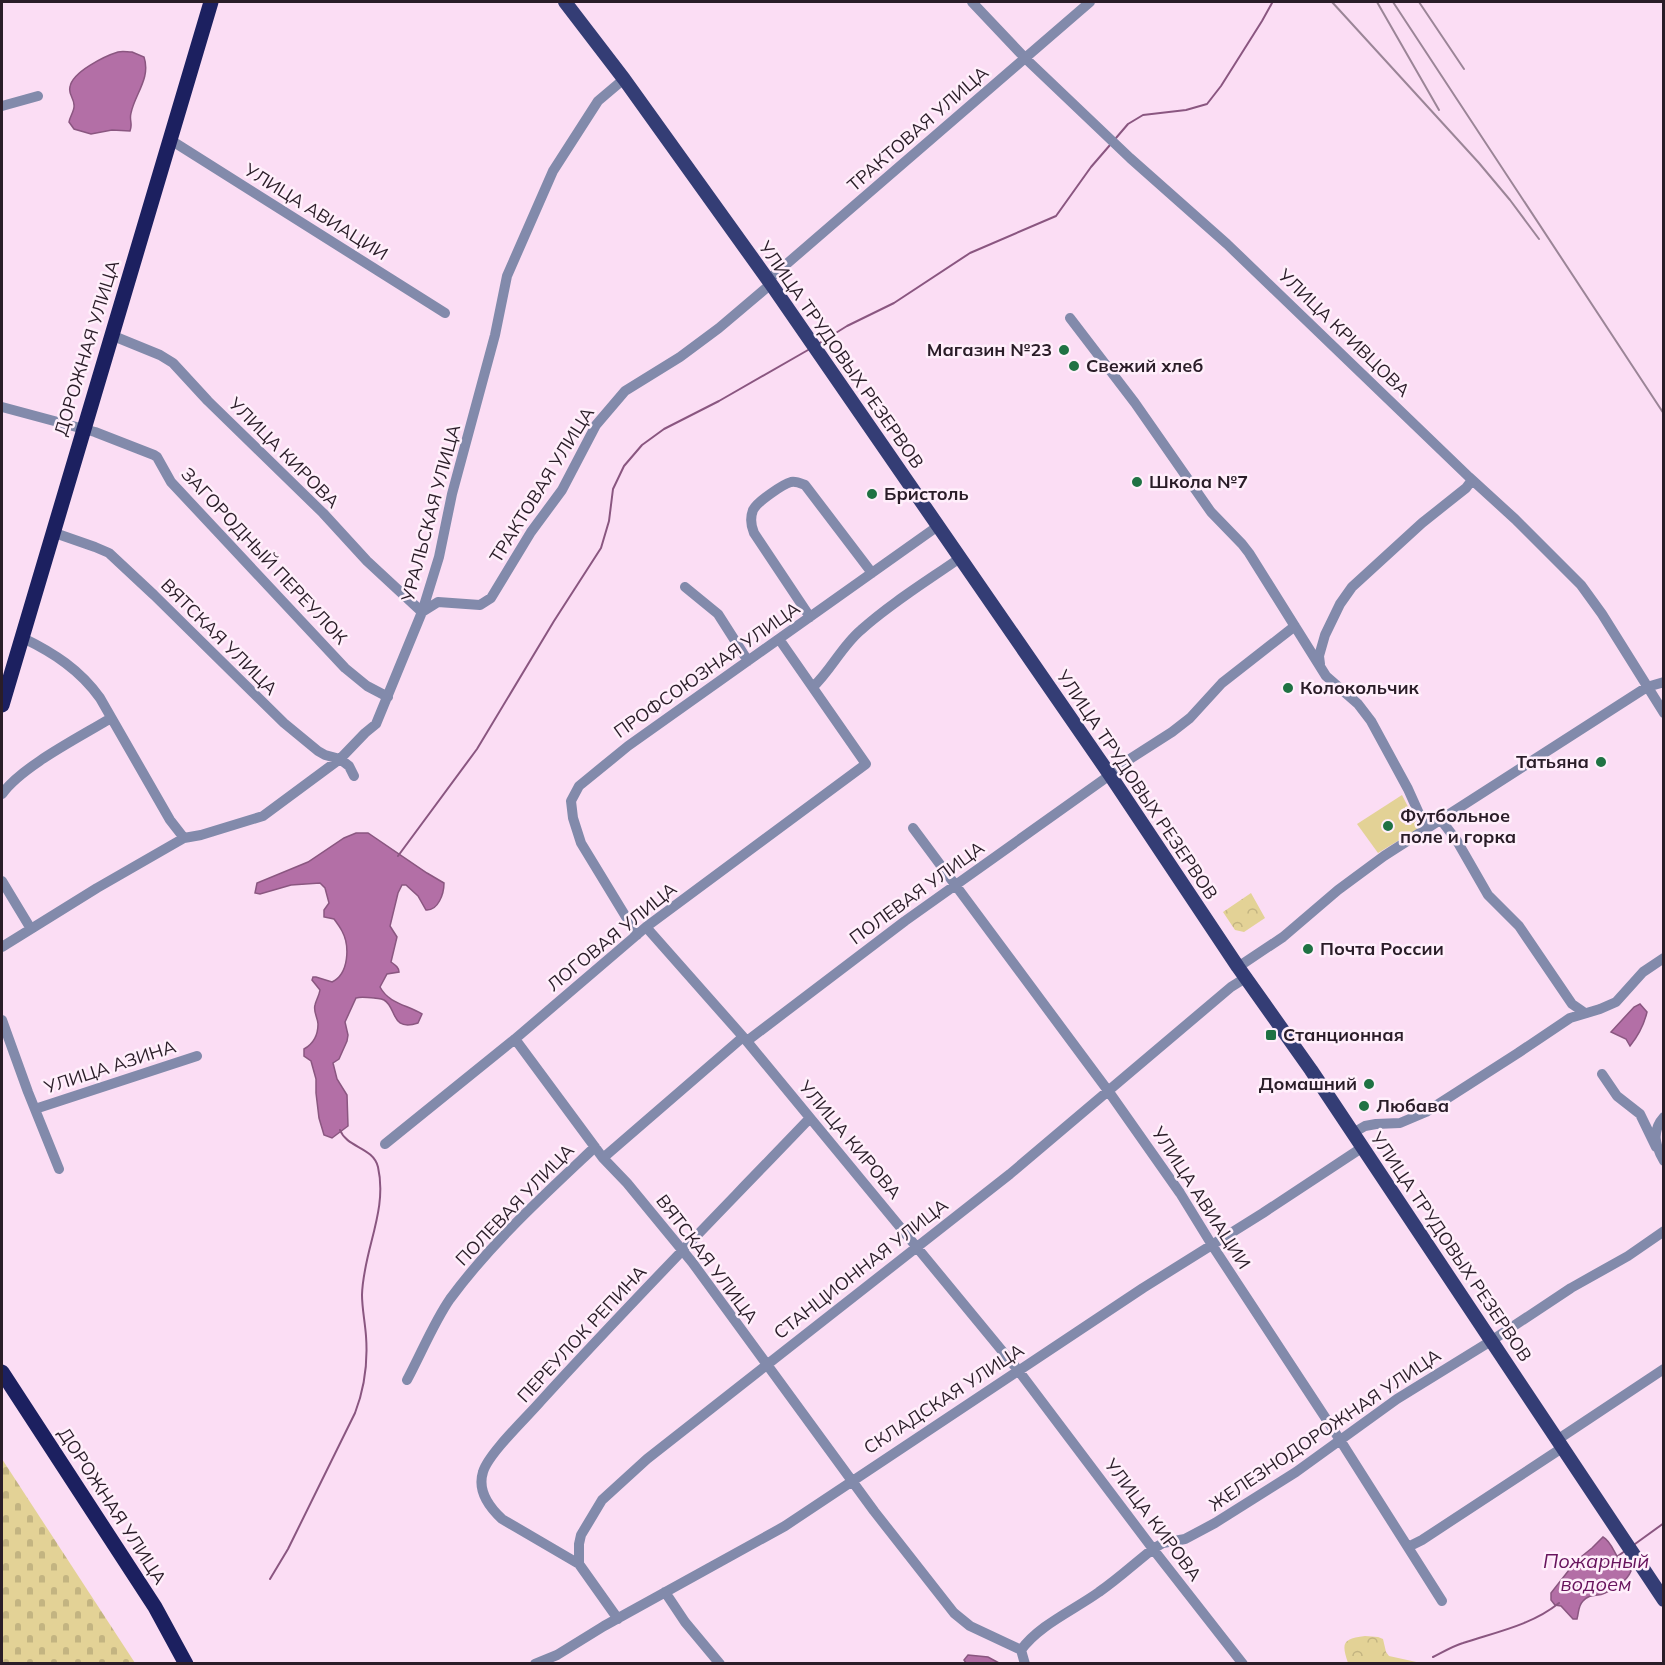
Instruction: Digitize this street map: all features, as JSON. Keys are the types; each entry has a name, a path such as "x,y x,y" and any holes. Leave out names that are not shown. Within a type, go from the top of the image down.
{"highway":[{"name":"ДОРОЖНАЯ УЛИЦА","path":"2,705 211,2"},
{"name":"ДОРОЖНАЯ УЛИЦА","path":"2,1371 155,1607 186,1664"}],"main road":[{"name":"УЛИЦА ТРУДОВЫХ РЕЗЕРВОВ","path":"565,2 624,79 770,282 1109,774 1363,1147 1664,1600"}],"street":[{"name":"УЛИЦА КРИВЦОВА","path":"972,2 1025,58 1130,158 1227,244 1581,585 1602,614 1664,713"},
{"name":"ТРАКТОВАЯ УЛИЦА","path":"422,612 438,602 480,605 491,598 531,532 562,490 596,425 625,391 680,357 719,328 1090,2"},
{"name":"УРАЛЬСКАЯ УЛИЦА","path":"2,947 97,888 184,838 263,816 340,759 376,724 422,612 439,557 452,494 495,335 507,276 552,171 598,101 624,79"},
{"path":"2,106 38,96"},
{"name":"УЛИЦА АВИАЦИИ","path":"169,139 445,313"},
{"path":"1070,318 1135,403 1211,512 1245,548 1330,681 1359,704 1371,721 1408,789 1426,829"},
{"name":"УЛИЦА КИРОВА","path":"111,335 160,355 172,363 323,513 367,561 422,612"},
{"name":"ЗАГОРОДНЫЙ ПЕРЕУЛОК","path":"2,407 105,436 157,457 171,482 345,668 367,686 388,697"},
{"path":"1322,670 1319,661 1321,647 1340,604 1352,587 1422,523 1466,488 1472,480"},
{"path":"810,617 751,526 756,506 773,492 790,482 805,485 872,573"},
{"name":"ПРОФСОЮЗНАЯ УЛИЦА","path":"637,934 581,843 573,818 571,801 579,786 610,759 938,526"},
{"name":"ВЯТСКАЯ УЛИЦА","path":"52,532 109,553 284,723 318,751 340,759 350,766 354,776"},
{"path":"779,639 813,687 861,630 888,608 960,558"},
{"path":"685,587 718,614 748,660"},
{"name":"ПОЛЕВАЯ УЛИЦА","path":"603,1158 745,1039 1109,774 1172,732 1190,718 1222,683 1295,626"},
{"path":"22,638 60,658 95,691 170,820 184,838"},
{"name":"СТАНЦИОННАЯ УЛИЦА","path":"579,1564 578,1550 581,1535 602,1500 647,1459 1010,1174 1231,987 1242,972 1338,890 1384,856 1647,687 1664,682"},
{"name":"ЛОГОВАЯ УЛИЦА","path":"385,1144 515,1040 637,934 866,764 813,687"},
{"path":"2,795 14,780 41,760 111,718"},
{"path":"1440,820 1457,842 1488,895 1519,926 1572,1004 1585,1013"},
{"name":"УЛИЦА АВИАЦИИ","path":"913,828 1109,1092 1180,1193 1442,1601"},
{"path":"2,881 31,929"},
{"name":"УЛИЦА КИРОВА","path":"646,927 745,1039 1018,1370 1243,1664"},
{"path":"1353,1133 1365,1126 1400,1123 1419,1116 1570,1018 1616,1002 1642,972 1664,958"},
{"name":"УЛИЦА АЗИНА","path":"2,1020 34,1109 59,1169"},
{"name":"ВЯТСКАЯ УЛИЦА","path":"515,1040 594,1147 683,1251 852,1480 961,1620 1021,1650"},
{"name":"УЛИЦА АЗИНА","path":"34,1109 197,1056"},
{"path":"1602,1074 1617,1096 1640,1114 1664,1161"},
{"path":"1656,1147 1657,1124 1664,1117"},
{"name":"ПЕРЕУЛОК РЕПИНА","path":"579,1564 497,1515 485,1499 481,1484 485,1465 535,1408 810,1118"},
{"name":"ПОЛЕВАЯ УЛИЦА","path":"407,1380 449,1301 480,1262 507,1231 594,1147"},
{"name":"СКЛАДСКАЯ УЛИЦА","path":"535,1664 557,1655 785,1526 1143,1288 1363,1147"},
{"name":"ЖЕЛЕЗНОДОРОЖНАЯ УЛИЦА","path":"1021,1650 1045,1627 1100,1592 1153,1549 1163,1543 1185,1539 1201,1531 1296,1472 1388,1405 1571,1288 1628,1256 1664,1231"},
{"path":"1408,1547 1422,1540 1664,1370"},
{"path":"579,1564 618,1619"},
{"path":"665,1592 685,1622 720,1664"},
{"path":"1021,1650 1025,1664"}],"green space":[{"name":"Футбольное поле и горка","path":"1402,795 1419,828 1378,853 1357,824"},
{"path":"1251,893 1265,918 1244,932 1235,930 1223,912"},
{"path":"2,1459 135,1663 2,1663"},
{"path":"1365,1636 1383,1639 1389,1656 1421,1663 1348,1663 1346,1643 1348,1640"}],"water":[{"path":"118,52 132,52 144,57 146,65 142,86 131,113 130,131 112,130 91,134 74,129 69,122 74,107 70,94 72,81 83,70 105,57"},
{"path":"356,833 368,833 444,883 444,887 440,901 430,910 426,910 418,896 406,885 402,885 398,893 390,926 397,937 391,962 398,967 399,972 387,974 380,987 394,1001 422,1014 418,1023 403,1024 398,1022 384,1000 356,998 345,1022 347,1041 339,1059 333,1063 337,1079 347,1095 348,1126 332,1138 324,1135 319,1118 316,1079 311,1061 304,1056 304,1049 314,1039 318,1028 315,1008 320,990 312,980 313,977 332,982 342,973 347,952 345,937 334,919 324,917 324,910 329,903 325,888 320,883 291,885 260,894 255,893 257,883 308,862 344,838"},
{"path":"1640,1004 1647,1012 1630,1046 1626,1039 1611,1032 1634,1007"},
{"name":"Пожарный водоем","path":"1603,1537 1620,1561 1631,1571 1624,1581 1613,1589 1586,1599 1580,1605 1577,1619 1573,1619 1561,1606 1555,1605 1551,1600 1551,1593 1576,1561"},
{"path":"968,1655 988,1657 999,1663 966,1663 964,1660"}],"waterway":[{"path":"1116,138 1128,124 1143,115 1186,110 1207,104 1221,86 1272,3"},
{"path":"818,344 847,326 894,303 970,253 1056,216 1091,167 1110,145"},
{"path":"398,856 477,749 601,548 609,521 613,489 624,466 642,445 664,429 719,401 808,350"},
{"path":"270,1579 288,1549 355,1413 365,1375 367,1346 362,1295 363,1279 378,1215 380,1183 375,1160 366,1151 348,1141 340,1130"},
{"path":"1635,1544 1664,1523"},
{"path":"1615,1558 1625,1551"},
{"path":"1433,1657 1459,1644 1537,1617 1559,1603"}],"railway":[{"path":"1332,2 1479,163 1539,239"},
{"path":"1377,2 1439,110"},
{"path":"1393,2 1664,414"},
{"path":"1419,2 1464,69"}],"place":[{"name":"Магазин №23","path":"1064,350"},
{"name":"Свежий хлеб","path":"1074,366"},
{"name":"Школа №7","path":"1137,482"},
{"name":"Бристоль","path":"872,494"},
{"name":"Колокольчик","path":"1288,688"},
{"name":"Татьяна","path":"1601,762"},
{"name":"Футбольное поле и горка","path":"1388,826"},
{"name":"Почта России","path":"1308,949"},
{"name":"Станционная","path":"1271,1035"},
{"name":"Домашний","path":"1369,1084"},
{"name":"Любава","path":"1364,1106"}]}
